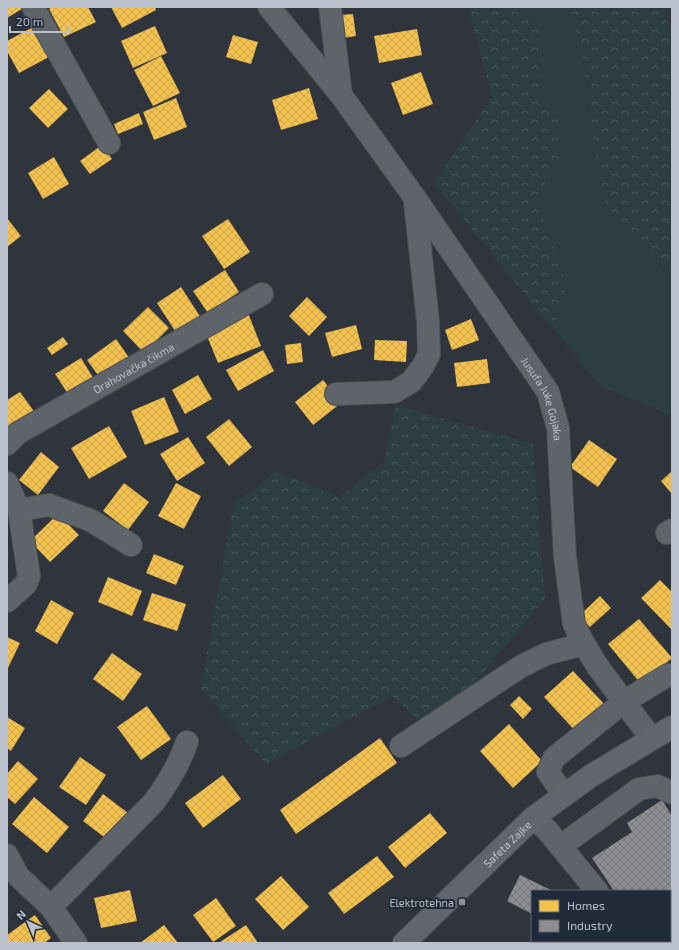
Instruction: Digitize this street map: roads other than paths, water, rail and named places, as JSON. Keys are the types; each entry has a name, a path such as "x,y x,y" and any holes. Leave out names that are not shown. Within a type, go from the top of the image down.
{"main road":[{"name":"Safeta Zajke","path":"404,943 533,818 564,795 651,738 672,727"},
{"name":"Safeta Zajke","path":"622,758 672,744"}],"street":[{"path":"33,7 109,143"},
{"name":"Jusufa Juke Gojaka","path":"269,7 340,95 415,198 548,392 558,428 565,557 574,624 598,667 625,701 651,738"},
{"name":"Jusufa Juke Gojaka","path":"330,7 340,95"},
{"path":"336,394 394,392 411,382 423,366 429,354 428,322 415,198"},
{"name":"Orahovačka čikma","path":"7,444 18,433 262,294"},
{"path":"7,483 19,510 29,576 26,584 7,601"},
{"path":"19,510 49,505 90,520 131,545"},
{"path":"401,746 520,667 546,654 584,644"},
{"path":"564,795 548,772 554,758 625,701 668,675 672,675"},
{"path":"50,908 154,802 167,785 178,766 187,742"},
{"path":"561,846 638,789 657,786 672,793"},
{"path":"533,818 547,830 596,890"},
{"path":"7,855 12,879 50,908 76,943"}],"place":[{"name":"Elektrotehna","path":"462,902"}]}
